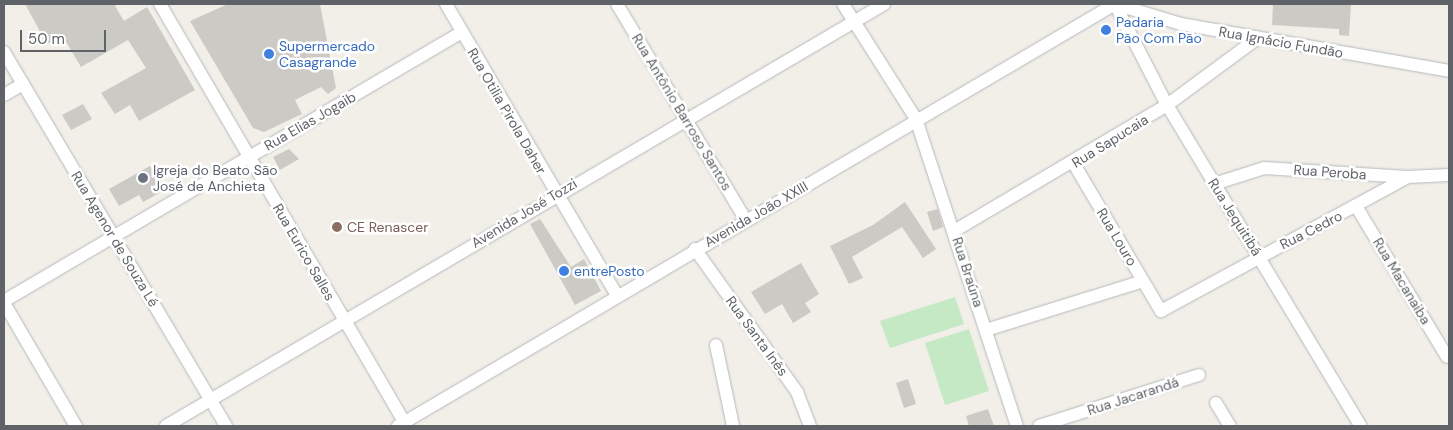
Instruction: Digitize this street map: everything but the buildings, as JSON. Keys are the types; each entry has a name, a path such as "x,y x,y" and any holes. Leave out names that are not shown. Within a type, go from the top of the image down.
{"street":[{"name":"Rua Eurico Salles","path":"160,4 404,425"},
{"name":"Rua Otilia Pirola Daher","path":"446,4 555,194 617,295"},
{"name":"Rua Antônio Barroso Santos","path":"617,4 746,220"},
{"name":"Rua Braúna","path":"843,4 916,119 1017,426"},
{"name":"Avenida José Tozzi","path":"166,426 555,194 884,4"},
{"name":"Rua Ignácio Fundão","path":"1115,4 1181,24 1449,70"},
{"name":"Rua Jequitibá","path":"1115,4 1167,105 1361,426"},
{"name":"Avenida João XXIII","path":"404,425 617,295 1115,4"},
{"name":"Rua Elias Jogaib","path":"4,302 462,32"},
{"name":"Rua Sapucaia","path":"954,231 1074,164 1167,105 1258,38"},
{"name":"Rua Agenor de Souza Lé","path":"4,52 8,70 23,84 226,426"},
{"path":"4,96 23,84"},
{"name":"Rua Louro","path":"1074,164 1161,311"},
{"name":"Rua Peroba","path":"1214,184 1264,168 1408,177 1449,175"},
{"name":"Rua Cedro","path":"1161,311 1408,177"},
{"name":"Rua Macanaiba","path":"1356,206 1447,357"},
{"name":"Rua Santa Inês","path":"695,249 797,392 810,426"},
{"path":"986,330 1143,281"},
{"path":"4,302 76,426"},
{"path":"716,345 732,426"},
{"name":"Rua Jacarandá","path":"1039,426 1199,375"},
{"path":"1216,403 1230,426"}],"green space":[{"path":"955,297 964,324 890,348 880,321"},
{"path":"969,329 989,391 945,405 925,343"}],"place":[{"name":"Padaria Pão Com Pão","path":"1106,30"},
{"name":"Supermercado Casagrande","path":"269,54"},
{"name":"Igreja do Beato São José de Anchieta","path":"143,178"},
{"name":"CE Renascer","path":"337,227"},
{"name":"entrePosto","path":"564,271"}]}
